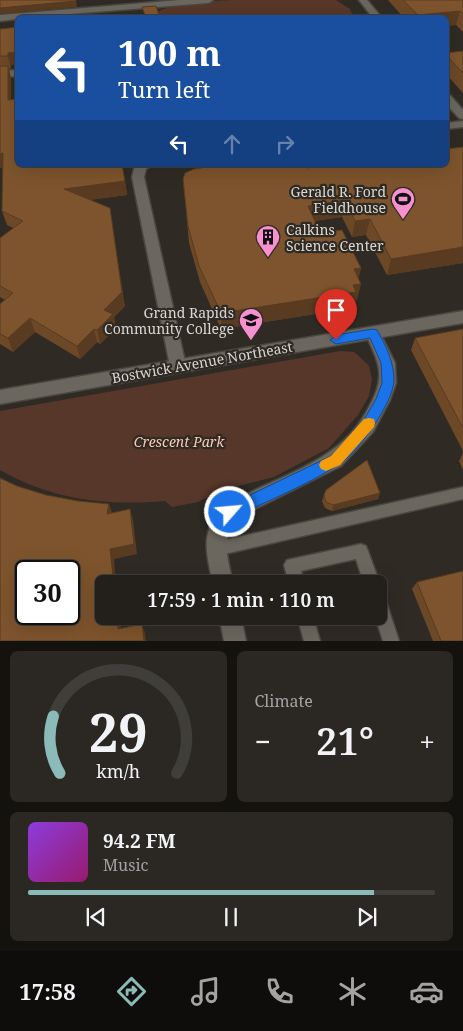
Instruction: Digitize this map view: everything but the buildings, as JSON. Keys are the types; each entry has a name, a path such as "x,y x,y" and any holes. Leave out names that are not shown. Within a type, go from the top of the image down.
{"street":[{"path":"22,15 103,4 209,0"},
{"path":"363,0 376,15"},
{"path":"0,18 15,16"},
{"path":"0,74 15,72"},
{"path":"449,100 463,116"},
{"path":"449,126 463,124"},
{"path":"142,167 138,170 140,185 178,366"},
{"name":"Bostwick Avenue Northeast","path":"0,397 463,317"},
{"path":"221,575 216,549 219,528 230,512 335,460 367,427 382,400 388,383 387,363 373,333"},
{"path":"232,625 235,641"}],"lane":[{"path":"216,549 463,493"},
{"path":"294,575 292,566 361,551 369,575"},
{"path":"308,625 312,641"},
{"path":"386,625 391,641"}],"green space":[{"path":"232,0 336,0 350,9 353,15 152,15 167,8 200,2"},
{"name":"Crescent Park","path":"340,351 354,352 369,366 372,379 369,396 358,415 329,448 274,477 222,490 198,502 172,507 165,501 121,502 80,499 40,488 0,470 0,411"}],"slow traffic":[{"path":"326,465 335,460 369,423"}],"place":[{"name":"Gerald R. Ford Fieldhouse","path":"403,220"},
{"name":"Calkins Science Center","path":"268,258"},
{"name":"Grand Rapids Community College","path":"251,341"}],"route":[{"path":"230,512 335,460 367,427 382,400 388,383 387,363 373,333 336,340"}]}
